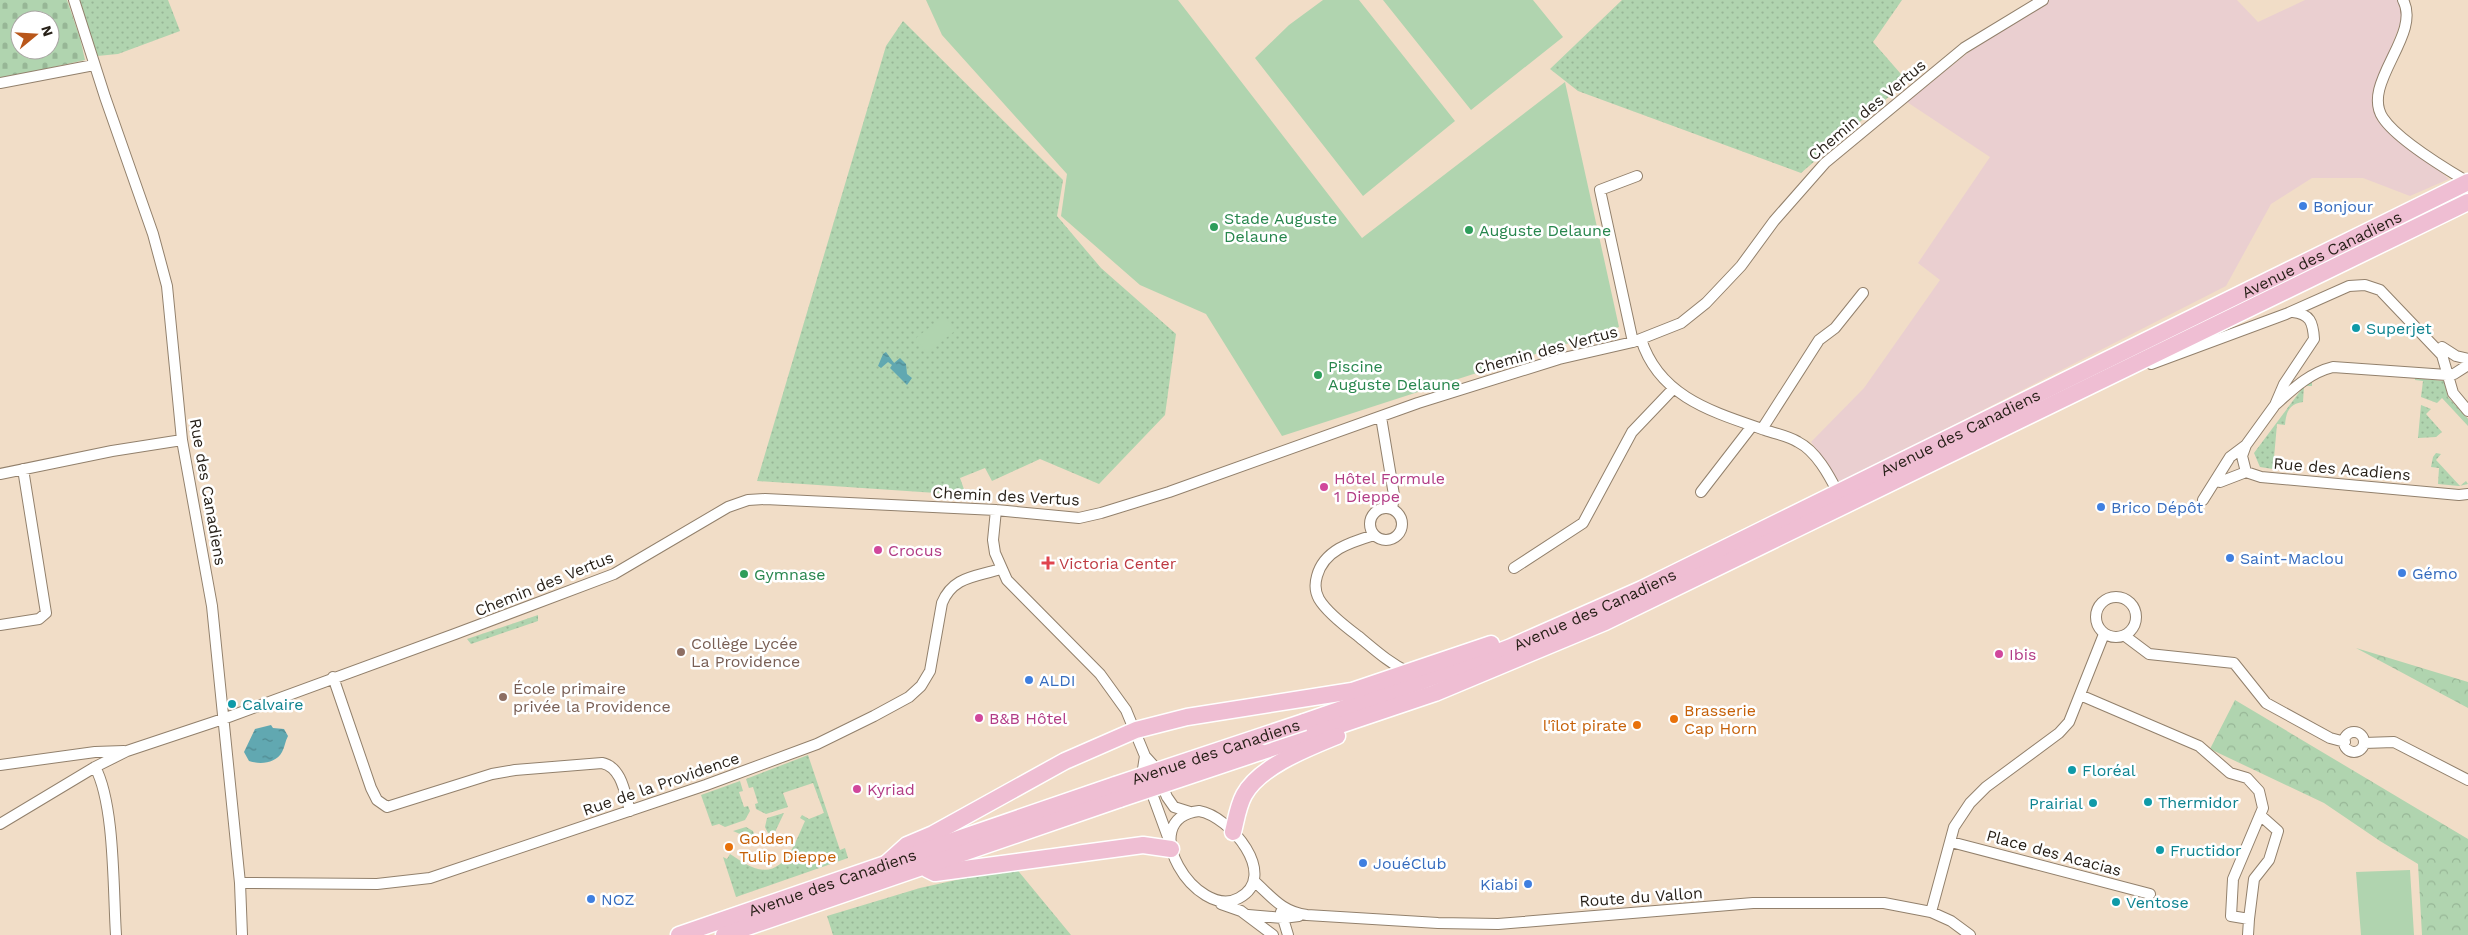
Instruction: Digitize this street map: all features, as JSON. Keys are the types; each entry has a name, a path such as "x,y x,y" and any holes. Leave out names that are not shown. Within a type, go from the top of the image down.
{"main road":[{"name":"Avenue des Canadiens","path":"724,935 922,868 1118,792 1304,722 1417,683 1549,632 1642,589 2468,182"},
{"name":"Avenue des Canadiens","path":"679,935 887,863 1118,792 1260,752 1435,692 1605,622 2468,202"},
{"path":"887,863 907,845 933,834 1066,762 1136,730 1178,718 1352,692 1532,630 1549,632"},
{"path":"1234,832 1244,796 1250,788 1274,767 1299,752 1435,692"},
{"path":"922,868 935,873 1143,845 1170,844"}],"street":[{"name":"Rue des Canadiens","path":"74,0 94,65 153,234 168,286 182,440 197,511 212,606 240,883 242,935"},
{"name":"Chemin des Vertus","path":"0,824 95,767 128,750 223,719 614,574 728,507 748,500 996,510 1079,518 1169,492 1381,417 1559,359 1637,341 1681,323 1706,303 1741,266 1774,220 1811,178 1866,127 1964,48 2043,0"},
{"path":"2403,0 2408,8 2405,25 2378,95 2382,117 2396,132 2468,182"},
{"path":"0,83 94,65"},
{"path":"1637,176 1600,190 1637,341 1647,358 1673,389 1695,403 1799,442 1819,462 1838,493"},
{"path":"2091,386 2293,312 2348,286 2365,285 2380,290 2442,355 2455,398 2468,411"},
{"path":"1701,492 1757,427 1819,340 1835,328 1864,293"},
{"path":"2275,405 2284,384 2314,339 2311,320 2305,314 2293,312"},
{"path":"2442,347 2456,356 2468,359"},
{"path":"2216,481 2220,482 2226,478 2246,472 2242,456 2246,445 2275,405 2301,382 2315,373 2333,367 2447,375 2454,374 2468,365"},
{"path":"1514,568 1583,523 1632,432 1673,389"},
{"path":"1381,417 1394,495 1392,509"},
{"path":"0,474 182,440"},
{"path":"2203,500 2216,481 2216,476 2230,457 2246,445"},
{"path":"0,624 39,620 46,612 23,469"},
{"name":"Rue des Acadiens","path":"2246,472 2260,477 2458,495 2468,494"},
{"path":"1381,508 1392,509 1400,516 1402,524 1398,535 1388,540 1382,540 1374,535 1365,521 1381,508"},
{"path":"996,510 993,540 1000,568 1016,591 1096,668 1122,703 1136,730 1145,756 1154,766 1167,797 1174,806 1190,812 1208,813 1220,819 1234,832 1250,857 1255,875 1249,890 1231,902 1216,901"},
{"path":"1374,535 1342,547 1327,557 1319,570 1315,584 1318,598 1349,629 1393,664 1408,672"},
{"name":"Rue de la Providence","path":"240,883 404,882 430,878 630,811 817,744 909,697 921,686 930,671 942,603 946,593 962,579 1000,568"},
{"path":"2117,597 2128,602 2135,612 2135,623 2125,636 2114,638 2104,634 2097,625 2098,608 2106,600 2117,597"},
{"path":"1931,912 1954,827 1970,802 1986,787 2059,733 2069,722 2104,634"},
{"path":"2125,636 2149,654 2234,663 2266,703 2330,738 2344,742 2347,748 2354,752 2361,749 2364,743 2394,742 2468,780"},
{"path":"333,677 370,788 377,800 387,807 492,774 514,770 602,763 611,765 618,773 630,811"},
{"path":"2080,695 2199,746 2230,773 2247,778 2259,791 2264,808 2233,879 2231,916 2249,919"},
{"path":"0,765 95,752 128,750"},
{"path":"1145,756 1143,769 1170,844 1186,878 1196,888 1216,901 1247,915 1273,935"},
{"path":"95,767 101,780 107,812 116,935"},
{"path":"1170,844 1176,822 1190,812"},
{"path":"2248,935 2254,879 2269,860 2278,831 2260,814"},
{"name":"Place des Acacias","path":"1950,842 2150,894"},
{"path":"1254,881 1278,906 1294,914 1308,915"},
{"name":"Route du Vallon","path":"1308,915 1459,924 1498,924 1753,904 1884,903 1931,912 1951,922 1970,935"},
{"path":"1278,906 1288,935"},
{"path":"1247,915 1283,918 1308,915"}],"shaded area":[{"path":"2049,0 2237,0 2258,22 2305,0 2399,0 2403,16 2374,92 2377,120 2449,179 2410,196 2363,178 2312,178 2271,204 2226,286 1840,483 1811,442 1864,388 1940,280 1918,263 1990,157 1907,102 1969,52"}],"green space":[{"path":"0,0 67,0 80,38 85,60 0,79"},
{"path":"79,0 168,0 180,31 118,54 97,56"},
{"name":"Stade Auguste Delaune","path":"926,0 1178,0 1362,238 1565,82 1619,327 1282,436 1206,314 1140,285 1061,216 1067,174 942,35"},
{"path":"1323,0 1359,0 1455,121 1363,196 1255,58 1289,25"},
{"path":"1383,0 1533,0 1563,37 1471,110"},
{"path":"1622,0 1902,0 1873,42 1907,81 1801,173 1578,91 1550,69"},
{"path":"903,21 1063,180 1057,216 1101,268 1176,334 1165,415 1099,484 1040,459 992,481 985,468 960,478 966,495 757,481 886,46"},
{"path":"944,316 956,330 927,353 916,338"},
{"path":"2415,378 2444,381 2448,397 2468,419 2468,426 2442,398 2437,403 2421,397 2423,381 2415,380"},
{"path":"2312,382 2312,386 2304,386"},
{"path":"2304,386 2303,402 2289,409 2285,425 2277,424 2273,469 2260,467 2254,453 2301,390 2300,388"},
{"path":"2421,405 2431,409 2426,414 2442,432 2436,437 2418,438"},
{"path":"2436,453 2441,454 2436,460 2460,486 2438,484 2439,468 2431,467"},
{"path":"538,615 538,621 471,644 467,639"},
{"path":"2356,648 2468,682 2468,708"},
{"path":"2235,700 2468,839 2468,935 2422,935 2418,864 2324,803 2210,749"},
{"path":"808,755 840,850 845,848 848,858 736,897 723,857 727,859 730,854 747,865 758,869 768,870 776,867 783,862 793,847 805,821 800,818 802,815 809,819 824,813 813,783 783,793 788,807 766,814 756,809 755,804 758,803 753,787 749,788 746,779"},
{"path":"740,781 743,791 739,792 744,807 748,806 750,811 745,820 725,827 719,824 712,826 701,795"},
{"path":"784,813 775,832 768,833 765,827 767,818"},
{"path":"746,827 753,831 755,837 752,839 733,831"},
{"path":"1015,867 1071,935 833,935 827,916 920,888"},
{"path":"2410,870 2414,935 2361,935 2356,872"}],"water":[{"path":"886,352 894,363 900,358 906,364 907,374 912,378 907,385 890,368 892,365 888,362 881,368 878,366 883,354"},
{"path":"271,725 273,728 284,729 288,736 282,752 272,761 258,763 249,761 244,752 255,729"}],"place":[{"name":"Bonjour","path":"2303,206"},
{"name":"Stade Auguste Delaune","path":"1214,227"},
{"name":"Auguste Delaune","path":"1469,230"},
{"name":"Superjet","path":"2356,328"},
{"name":"Piscine Auguste Delaune","path":"1318,375"},
{"name":"Hôtel Formule 1 Dieppe","path":"1324,487"},
{"name":"Brico Dépôt","path":"2101,507"},
{"name":"Crocus","path":"878,550"},
{"name":"Saint-Maclou","path":"2230,558"},
{"name":"Victoria Center","path":"1048,563"},
{"name":"Gémo","path":"2402,573"},
{"name":"Gymnase","path":"744,574"},
{"name":"Collège Lycée La Providence","path":"681,652"},
{"name":"Ibis","path":"1999,654"},
{"name":"ALDI","path":"1029,680"},
{"name":"École primaire privée la Providence","path":"503,697"},
{"name":"Calvaire","path":"232,704"},
{"name":"B&B Hôtel","path":"979,718"},
{"name":"Brasserie Cap Horn","path":"1674,719"},
{"name":"l'îlot pirate","path":"1637,725"},
{"name":"Floréal","path":"2072,770"},
{"name":"Kyriad","path":"857,789"},
{"name":"Thermidor","path":"2148,802"},
{"name":"Prairial","path":"2093,803"},
{"name":"Golden Tulip Dieppe","path":"729,847"},
{"name":"Fructidor","path":"2160,850"},
{"name":"JouéClub","path":"1363,863"},
{"name":"Kiabi","path":"1528,884"},
{"name":"NOZ","path":"591,899"},
{"name":"Ventose","path":"2116,902"}]}
